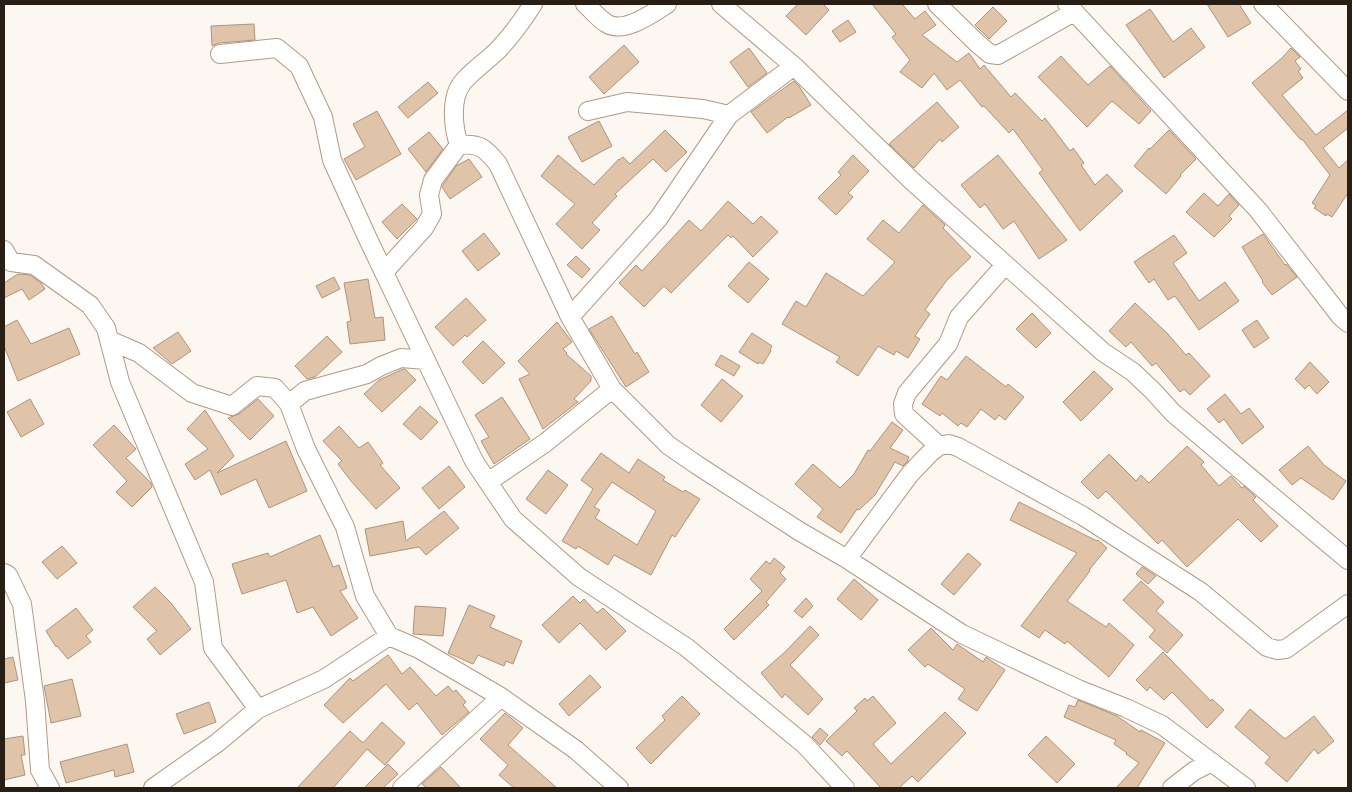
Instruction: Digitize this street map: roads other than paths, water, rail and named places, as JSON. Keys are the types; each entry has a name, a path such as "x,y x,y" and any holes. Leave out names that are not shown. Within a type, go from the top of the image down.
{"street":[{"path":"459,145 454,131 455,98 462,83 498,50 533,4"},
{"path":"585,4 607,24 623,26 643,20 668,4"},
{"path":"721,4 794,66 911,180 1103,352 1133,372 1173,413 1348,560"},
{"path":"937,4 990,54 998,54 1070,8 1258,210 1341,318 1348,323"},
{"path":"1263,4 1348,91"},
{"path":"220,54 277,48 299,66 323,117 332,160 384,272 474,461 514,519 579,577 686,647 804,744 845,788"},
{"path":"570,317 658,219 729,115 794,66"},
{"path":"588,111 627,102 703,109 729,115"},
{"path":"384,272 424,228 432,214 429,195 433,180 459,145 473,144 486,149 498,164 570,317 612,389 668,445 799,531 847,559 962,634 1078,689 1162,725 1246,788"},
{"path":"4,250 11,262 34,265 90,305 106,328 120,382 204,582 213,648 258,709"},
{"path":"939,446 904,414 903,404 907,392 948,344 959,317 1005,265"},
{"path":"109,340 139,353 192,393 209,400 232,406 257,386 275,388 289,404 306,449 345,527 365,596 389,636 419,649 502,697 576,750 619,788"},
{"path":"289,404 305,391 367,374 380,366 401,358 426,360"},
{"path":"488,482 545,444 612,389"},
{"path":"847,559 910,474 939,446 949,444 958,447 1083,516 1201,592 1267,647 1277,650 1286,649 1348,604"},
{"path":"4,573 8,575 22,604 35,701 40,770 50,788"},
{"path":"153,788 217,742 258,709 324,679 389,636"},
{"path":"402,788 502,697"},
{"path":"1172,788 1194,771 1212,762"}]}
